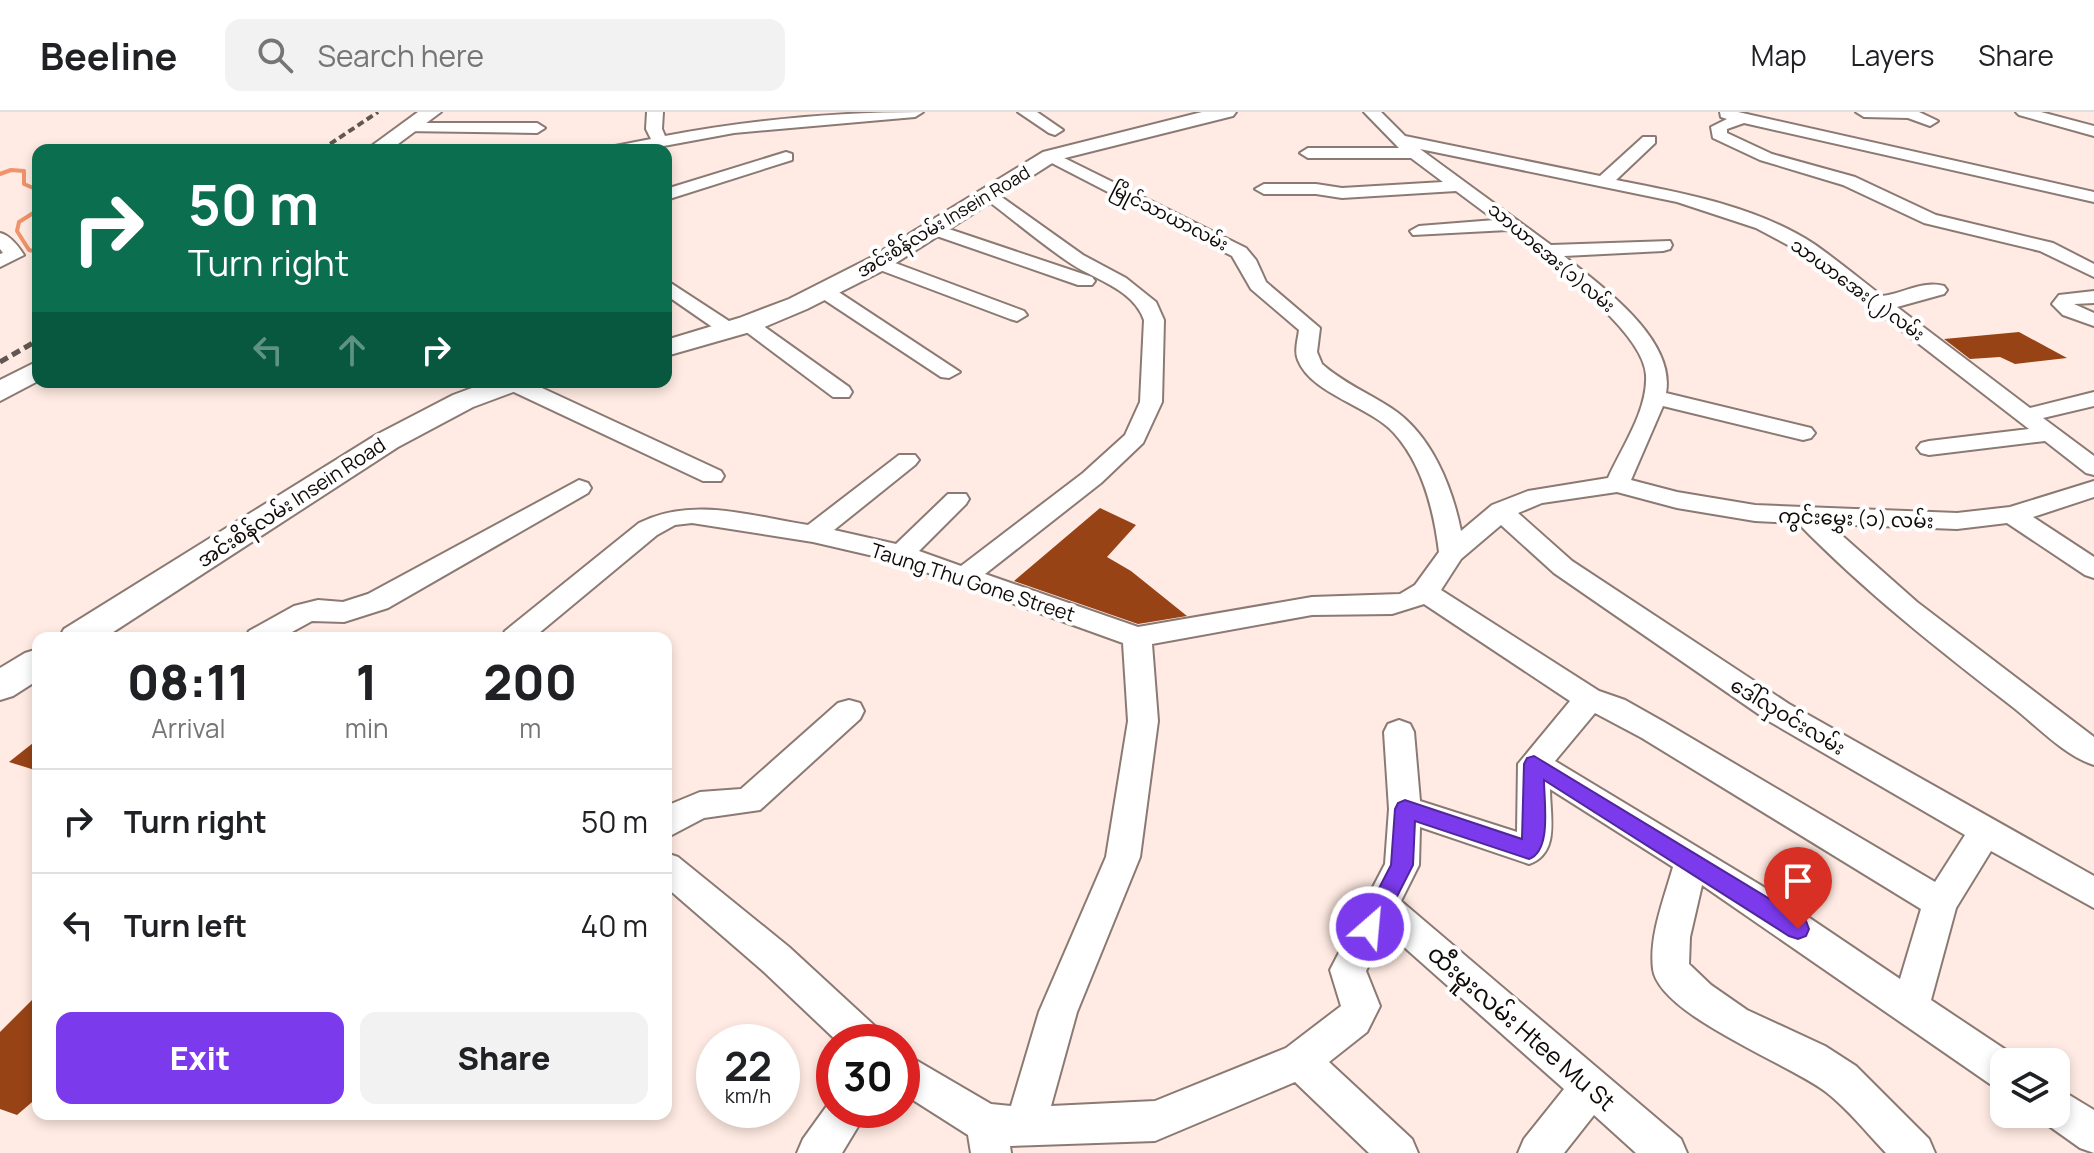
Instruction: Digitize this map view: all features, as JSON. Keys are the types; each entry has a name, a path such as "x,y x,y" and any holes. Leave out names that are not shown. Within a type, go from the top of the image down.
{"main road":[{"path":"385,144 431,112"},
{"name":"အင်းစိန်လမ်း Insein Road","path":"672,346 738,327 824,291 879,263 1050,156 1226,112"},
{"path":"0,392 32,373"},
{"name":"အင်းစိန်လမ်း Insein Road","path":"86,632 387,441 463,401 497,388"},
{"path":"0,686 32,667"}],"street":[{"path":"655,112 654,129 660,142"},
{"path":"649,144 775,118 915,112"},
{"path":"1026,112 1055,130"},
{"name":"သာယာအေး(၁)လမ်း","path":"1372,112 1406,146 1513,224 1613,306 1648,344 1657,372 1653,397 1617,484"},
{"path":"1718,112 1744,115 2094,197"},
{"path":"1864,112 1910,114 1930,121"},
{"path":"2024,112 2094,131"},
{"path":"2082,112 2094,115"},
{"path":"1744,115 1719,127 1719,135 1766,157 1849,181 1930,219 2046,247 2094,249"},
{"path":"408,128 537,128"},
{"path":"1605,181 1649,140"},
{"name":"သာယာအေး(၂)လမ်း","path":"1308,153 1406,146 1605,181 1681,198 1762,224 1806,247 2094,468"},
{"name":"မြိုင်သာယာလမ်း","path":"1050,156 1137,197 1166,216 1239,252 1247,260 1258,285 1310,328 1307,358 1315,372 1379,409 1402,428 1436,483 1447,515 1452,553"},
{"path":"672,193 786,157"},
{"path":"1264,189 1316,189 1342,193 1461,186"},
{"path":"965,576 1092,478 1135,438 1151,402 1154,320 1149,306 1119,282 1076,259 989,193"},
{"path":"1419,231 1513,224"},
{"path":"934,229 1085,281"},
{"path":"0,238 15,255 0,261"},
{"path":"1462,246 1663,245"},
{"path":"2046,247 2094,271"},
{"path":"879,263 1017,315"},
{"path":"672,289 841,392"},
{"path":"1880,302 1907,300 1919,292 1937,290"},
{"path":"824,291 949,372"},
{"path":"2094,297 2066,299 2062,304 2070,311 2094,320"},
{"path":"525,388 712,476"},
{"path":"1653,397 1803,433"},
{"path":"2023,416 2094,399"},
{"path":"1929,448 2048,434"},
{"path":"813,534 907,460"},
{"path":"1025,1127 1058,1012 1123,857 1143,721 1137,637 1312,606 1392,605 1425,592 1452,553 1501,511 1537,496 1617,484"},
{"name":"ကွင်းမွှေး (၁) လမ်း","path":"1617,484 1677,500 1739,511 1918,522 2012,515 2094,489"},
{"path":"270,632 304,613 318,610 344,612 378,601 579,488"},
{"path":"901,554 957,499"},
{"name":"ဒေါ်လှဝင်းလမ်း","path":"1501,511 1563,567 1778,712 2094,893"},
{"name":"Taung Thu Gone Street","path":"522,632 648,529 669,518 692,515 813,534 901,554 1137,637"},
{"path":"2012,515 2094,569"},
{"path":"1806,516 1847,558 1907,609 2036,712 2094,753"},
{"path":"1425,592 1468,623 1589,699 1614,708 1653,730 1940,903"},
{"path":"1405,809 1529,850 1533,847 1534,764 1589,699"},
{"path":"672,818 700,805 749,801 849,711"},
{"path":"920,1085 988,1138 1025,1127 1155,1121 1300,1061 1354,1019 1361,1006 1348,970 1402,865 1405,809 1399,732"},
{"path":"1534,764 1691,861 1911,1005 1990,1061"},
{"path":"1911,1005 1940,903 1986,831"},
{"path":"1691,861 1674,924 1671,971 1698,997 1734,1023 1811,1059 1842,1080 1915,1153"},
{"path":"672,872 776,959 846,1024"},
{"name":"ထီးမူးလမ်း Htee Mu St","path":"1381,905 1667,1153"},
{"path":"1300,1061 1398,1153"},
{"path":"1538,1153 1591,1087"},
{"path":"2070,1117 2094,1134"},
{"path":"817,1153 835,1128"}],"building":[{"path":"2019,332 2067,358 2015,364 2000,357 1970,359 1944,339"},
{"path":"1100,508 1136,525 1107,557 1131,571 1187,616 1138,624 1014,581"},
{"path":"32,744 32,769 9,762"},
{"path":"32,1000 32,1102 17,1115 0,1109 0,1032"}],"waterway":[{"path":"0,174 11,170 24,171 24,184 32,187"},
{"path":"32,214 19,222 17,231 32,251"}],"railway":[{"path":"330,144 378,112"},
{"path":"0,362 32,343"}],"route":[{"path":"1370,927 1402,865 1405,809 1529,850 1533,847 1534,764 1798,929"}]}
